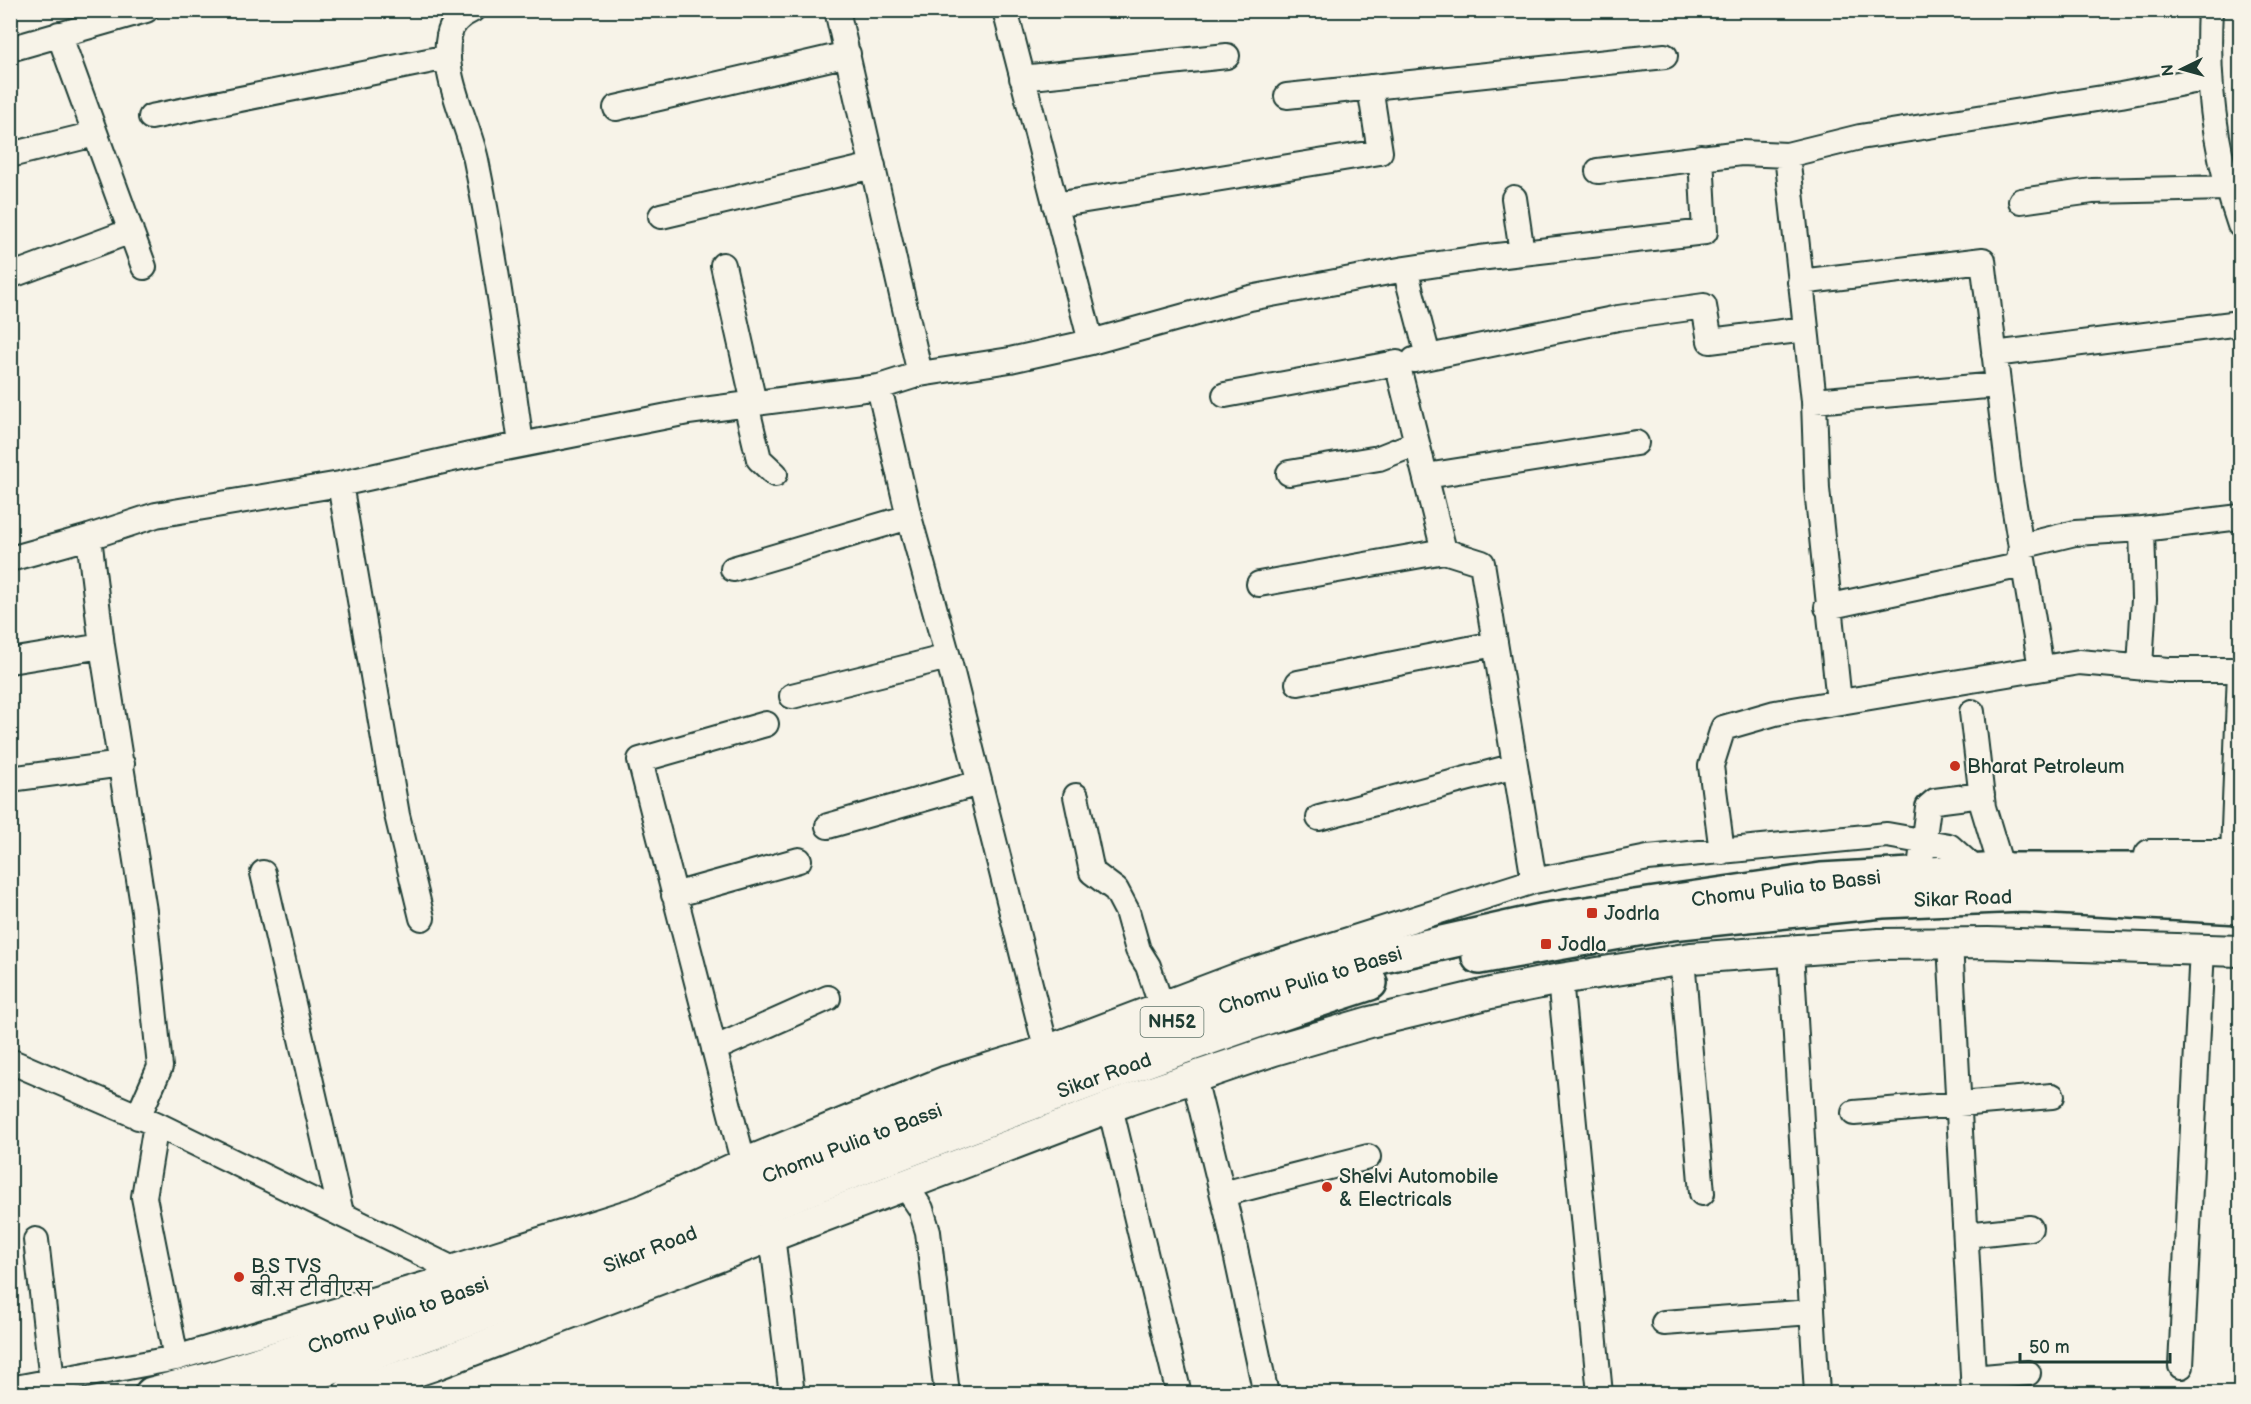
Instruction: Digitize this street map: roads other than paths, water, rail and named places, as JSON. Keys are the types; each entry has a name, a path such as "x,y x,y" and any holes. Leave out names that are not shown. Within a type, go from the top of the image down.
{"highway":[{"name":"Chomu Pulia to Bassi","path":"152,1394 211,1379 370,1328 1155,1027 1383,956 1545,920 1821,880 1990,871 2165,870 2238,862"},
{"name":"Sikar Road","path":"254,1394 566,1282 976,1122 1228,1029 1384,979 1506,951 1671,923 1882,901 2022,896 2241,907"}],"main road":[{"path":"348,1394 434,1365 1110,1107 1370,1022 1560,979 1682,959 1879,944 1950,943 2241,951"}],"street":[{"path":"10,49 147,10"},
{"path":"472,10 460,16 449,35 448,57 483,197 521,444"},
{"path":"837,10 920,374"},
{"path":"1005,10 1091,342"},
{"path":"2210,10 2209,78 2231,153 2227,188 2241,225"},
{"path":"59,34 144,267"},
{"path":"616,108 848,54"},
{"path":"1022,78 1227,56"},
{"path":"1287,96 1665,56"},
{"path":"151,117 448,57"},
{"path":"1598,171 1741,153 1787,155 1860,137 1987,114 2098,99 2209,78"},
{"path":"1055,205 1380,152 1370,87"},
{"path":"10,155 95,134"},
{"path":"1787,155 1814,400 1817,489 1827,607 1839,702"},
{"path":"10,559 156,515 340,484 521,444 688,412 879,387 920,374 1010,360 1091,342 1250,298 1405,269 1705,232 1701,157"},
{"path":"661,216 873,166"},
{"path":"2021,201 2092,191 2227,188"},
{"path":"1514,198 1522,253"},
{"path":"10,276 130,231"},
{"path":"1800,282 1983,260 1998,385 2041,668"},
{"path":"723,265 759,459 775,474"},
{"path":"1405,269 1428,357"},
{"path":"1225,395 1618,318 1704,306 1710,341 1806,329"},
{"path":"1994,354 2241,323"},
{"path":"1397,363 1444,550"},
{"path":"1814,400 1998,385"},
{"path":"879,387 909,517 948,657 1046,1048"},
{"path":"1289,473 1379,458 1417,443"},
{"path":"1426,476 1636,443"},
{"path":"340,484 397,815 422,918"},
{"path":"733,569 909,517"},
{"path":"2021,546 2075,533 2142,529 2241,517"},
{"path":"2140,668 2144,599 2142,529"},
{"path":"89,537 102,646 144,911 160,1067 147,1120 144,1197 176,1358"},
{"path":"1827,607 2018,566 2021,546"},
{"path":"1259,584 1444,550 1482,562 1534,881"},
{"path":"1298,683 1494,644"},
{"path":"10,661 102,646"},
{"path":"792,696 948,657"},
{"path":"1722,852 1711,766 1723,728 1775,713 2079,662 2140,668 2240,670 2238,862"},
{"path":"1972,712 1990,871"},
{"path":"742,1161 640,760 766,724"},
{"path":"10,779 122,764"},
{"path":"1319,818 1515,766"},
{"path":"828,826 979,783"},
{"path":"1919,874 1928,807 1935,801 1982,795"},
{"path":"1076,796 1092,872 1116,890 1127,911 1138,950 1148,966 1161,1005"},
{"path":"10,1389 176,1358 433,1282 452,1268 641,1208 742,1161 944,1079 1046,1048 1241,974 1534,881 1648,858 1887,835 1949,846 1990,871"},
{"path":"674,895 799,860"},
{"path":"264,873 341,1213"},
{"path":"1950,943 1974,1385 2028,1373"},
{"path":"2181,1366 2202,949"},
{"path":"1791,951 1817,1394"},
{"path":"1682,959 1702,1193"},
{"path":"1560,979 1600,1394"},
{"path":"714,1049 828,998"},
{"path":"10,1061 147,1120 452,1268"},
{"path":"1194,1078 1223,1194 1266,1394"},
{"path":"1854,1113 2052,1096"},
{"path":"1110,1107 1179,1394"},
{"path":"1223,1194 1368,1157"},
{"path":"905,1185 921,1209 928,1232 947,1394"},
{"path":"1966,1235 2030,1228"},
{"path":"772,1236 792,1394"},
{"path":"36,1240 52,1381"},
{"path":"1664,1323 1812,1312"}],"place":[{"name":"Bharat Petroleum","path":"1955,766"},
{"name":"Jodrla","path":"1592,913"},
{"name":"Jodla","path":"1546,944"},
{"name":"Shelvi Automobile & Electricals","path":"1327,1187"},
{"name":"B.S TVS बी.स टीवीएस","path":"239,1277"}]}
